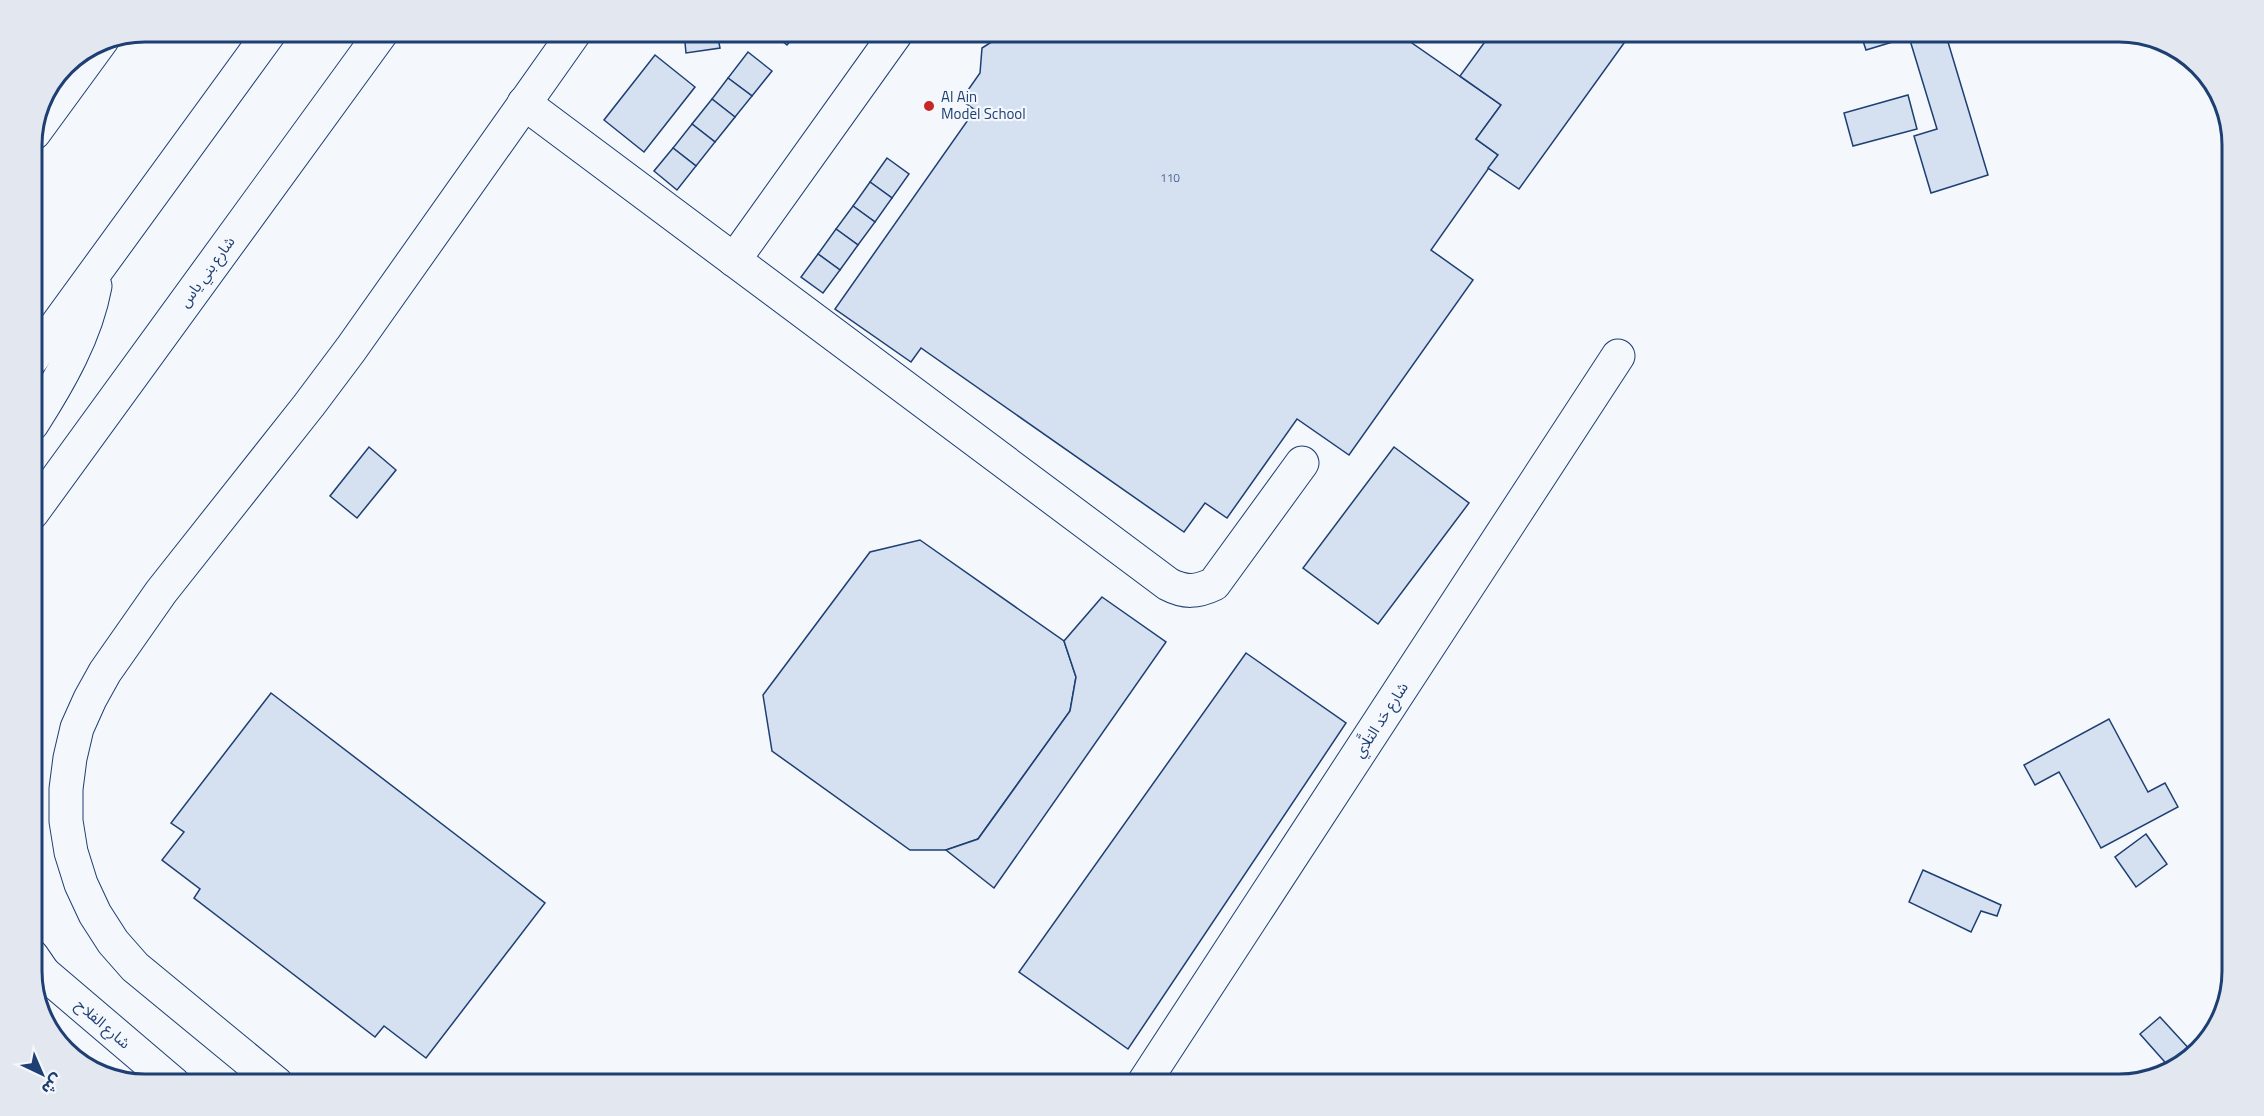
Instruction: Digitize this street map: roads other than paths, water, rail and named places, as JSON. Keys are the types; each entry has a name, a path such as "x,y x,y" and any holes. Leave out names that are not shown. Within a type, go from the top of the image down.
{"main road":[{"path":"42,345 263,42"},
{"name":"شارع بني ياس","path":"42,499 375,42"},
{"path":"266,1074 135,967 113,942 95,914 81,884 71,852 66,821 66,789 77,728 90,699 111,663 161,592 351,349 568,42"},
{"path":"734,260 890,42"},
{"path":"47,115 86,61"},
{"path":"524,103 1178,590 1191,592 1214,584 1302,463"},
{"path":"42,407 78,340 91,305 99,266"},
{"name":"شارع حَد التلَّاي","path":"1150,1074 1618,356"},
{"name":"شارع الفلاح","path":"42,970 162,1074"}],"place":[{"name":"Al Ain Model School","path":"929,106"}]}
